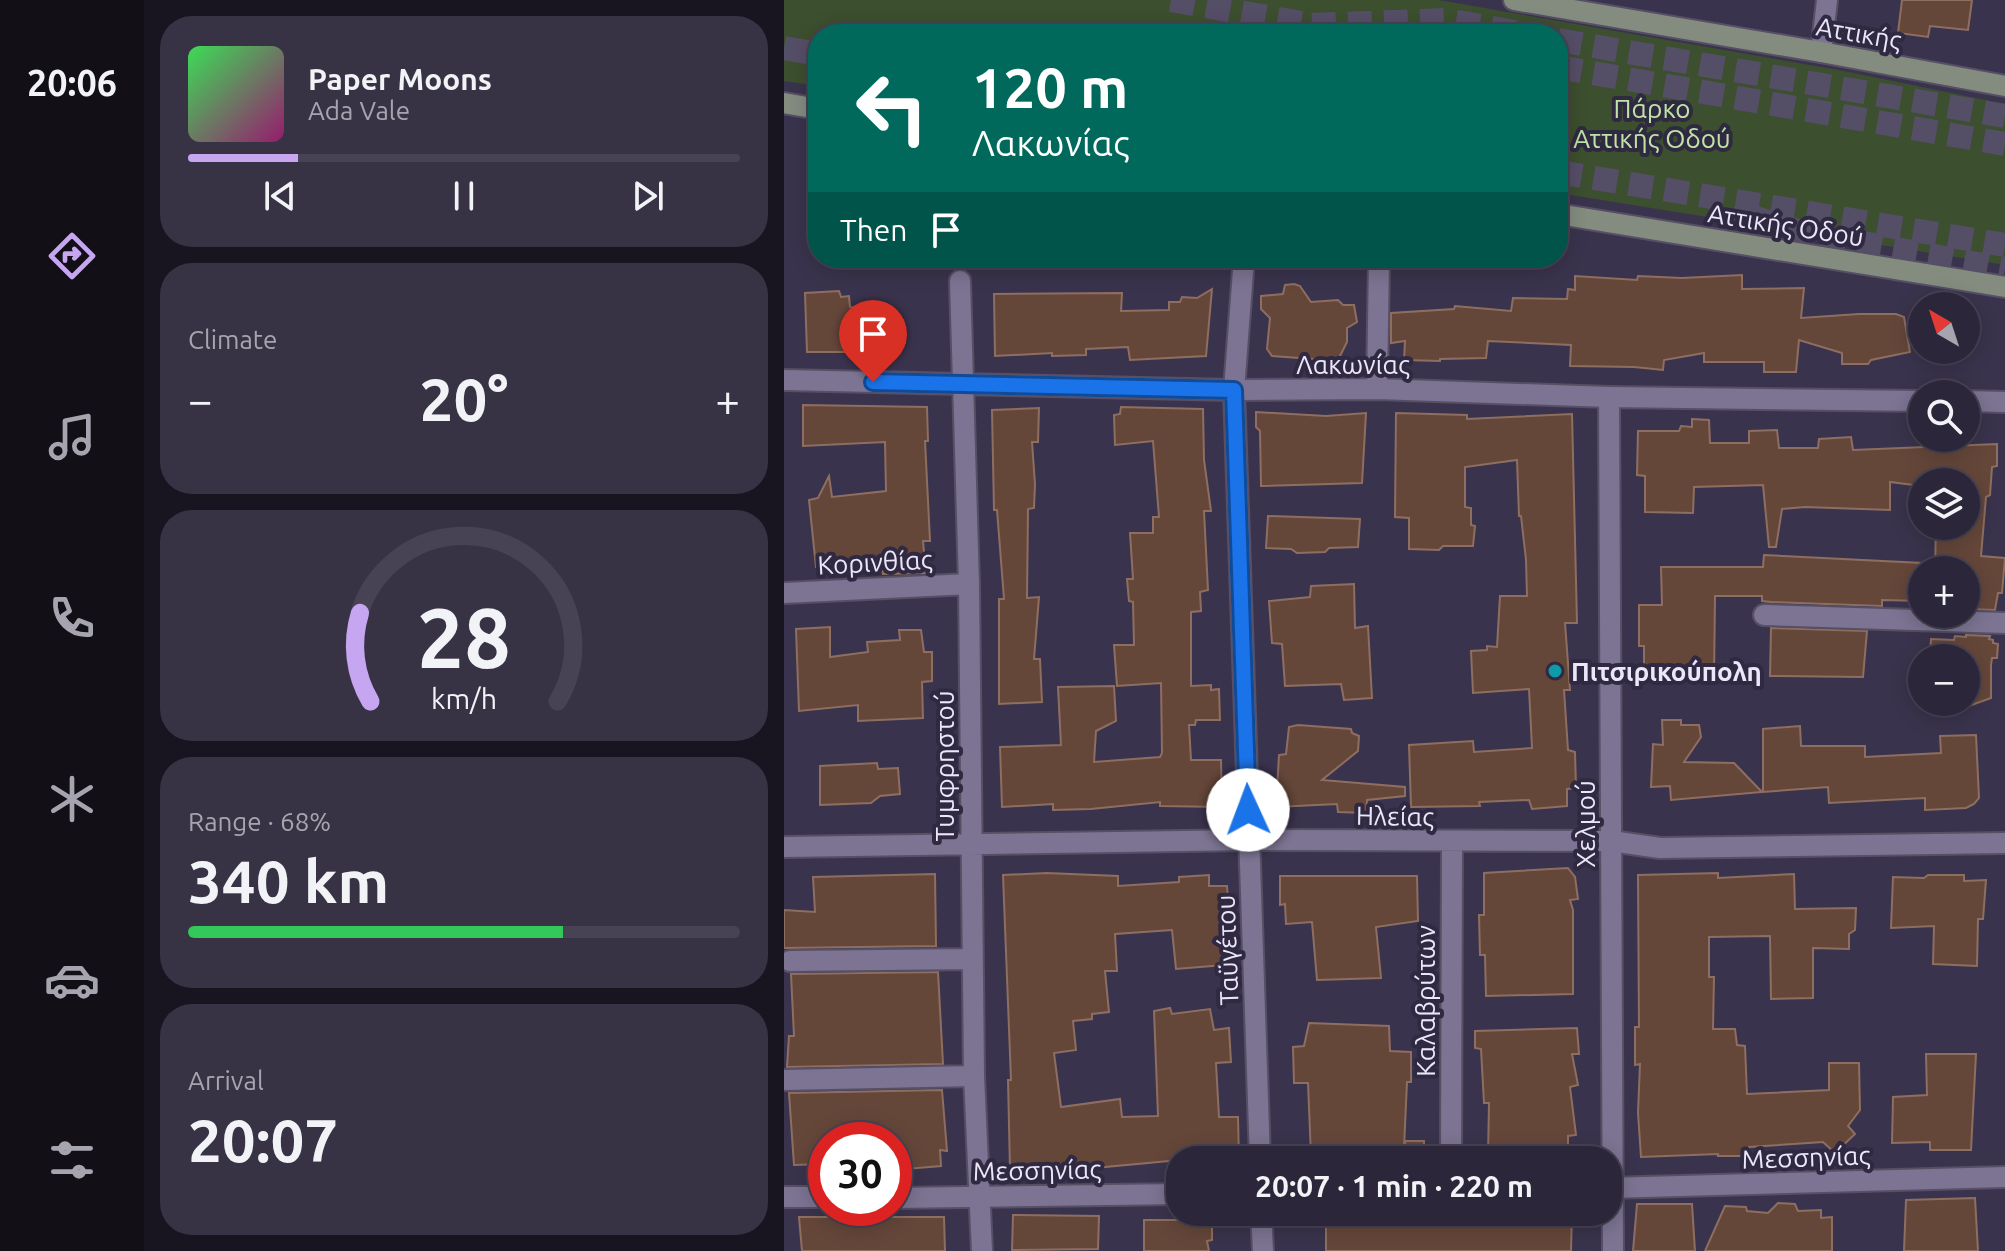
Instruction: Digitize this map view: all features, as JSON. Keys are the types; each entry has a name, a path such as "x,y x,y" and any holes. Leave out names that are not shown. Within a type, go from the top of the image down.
{"main road":[{"name":"Αττικής","path":"1514,0 2005,86"},
{"path":"784,103 808,107"},
{"name":"Αττικής Οδού","path":"1568,216 2005,287"}],"street":[{"path":"1821,52 1827,0"},
{"name":"Ταϋγέτου","path":"1243,268 1234,390 1260,1146"},
{"path":"1377,389 1379,268"},
{"name":"Τυμφρηστού","path":"960,281 969,584 971,959 982,1251"},
{"name":"Λακωνίας","path":"784,380 1908,401"},
{"name":"Χελμού","path":"1609,397 1610,1146"},
{"path":"1980,401 2005,402"},
{"name":"Κορινθίας","path":"784,593 969,584"},
{"path":"1764,615 2005,623"},
{"name":"Ηλείας","path":"784,847 1249,840 1452,843 1611,841 1660,848 2005,843"},
{"name":"Καλαβρύτων","path":"1451,1146 1452,843"},
{"path":"790,961 971,959"},
{"path":"784,1080 974,1076"},
{"name":"Μεσσηνίας","path":"1622,1188 2005,1177"},
{"name":"Μεσσηνίας","path":"912,1198 1166,1194"},
{"path":"784,1197 808,1197"},
{"path":"1262,1226 1263,1251"},
{"name":"Χελμού","path":"1612,1226 1613,1251"}],"green space":[{"name":"Πάρκο Αττικής Οδού","path":"784,0 1439,0 1844,71 2005,104 2005,265 1568,195 1568,24 808,24 808,85 784,81"}],"building":[{"path":"1902,0 1972,0 1968,30 1930,26 1928,37 1898,33"},
{"path":"1742,275 1742,289 1804,288 1801,318 1896,314 1904,317 1908,352 1871,360 1868,364 1842,364 1842,353 1799,340 1796,372 1764,372 1764,362 1704,362 1704,353 1664,360 1663,370 1570,366 1571,345 1488,341 1486,358 1404,360 1405,341 1391,343 1391,313 1454,309 1455,306 1511,311 1513,298 1567,299 1568,289 1575,290 1575,276 1637,280 1638,276 1682,278"},
{"path":"1285,285 1300,286 1311,302 1338,300 1343,305 1354,305 1357,322 1347,328 1347,342 1339,358 1272,356 1267,349 1270,318 1261,309 1261,296 1283,294"},
{"path":"1212,289 1206,356 1130,360 1128,347 1086,349 1086,355 995,356 994,294 1122,293 1121,311 1169,310 1169,302 1180,302 1182,297 1197,298"},
{"path":"839,291 841,297 849,296 850,307 888,309 890,319 903,320 905,343 892,343 891,352 807,352 805,293"},
{"path":"803,405 927,407 928,441 925,441 930,541 923,541 926,573 883,574 880,557 816,567 809,500 818,498 829,476 832,497 886,491 885,442 803,446"},
{"path":"1121,407 1203,409 1204,460 1211,511 1204,511 1208,590 1200,592 1201,611 1191,612 1191,686 1211,685 1211,690 1219,689 1220,720 1196,720 1195,725 1189,725 1191,760 1221,760 1222,807 1160,806 1160,802 1091,809 1053,810 1053,804 1002,807 1000,747 1061,745 1058,687 1114,686 1116,721 1096,731 1094,762 1160,757 1162,753 1161,683 1117,686 1114,645 1134,645 1133,602 1129,601 1127,579 1133,579 1130,533 1153,533 1153,517 1159,517 1153,441 1115,445 1114,415 1120,414"},
{"path":"1039,408 1038,442 1032,442 1035,484 1034,508 1028,509 1027,598 1039,597 1034,659 1040,659 1042,702 999,704 999,599 1004,599 997,510 994,510 992,410"},
{"path":"1256,412 1326,416 1366,413 1362,483 1261,486 1260,431 1256,427"},
{"path":"1396,413 1467,415 1467,419 1572,414 1577,623 1565,623 1570,690 1564,690 1568,750 1575,752 1576,788 1567,789 1567,806 1532,809 1529,800 1479,802 1480,806 1411,807 1409,745 1473,741 1474,752 1532,748 1529,689 1473,693 1471,651 1487,650 1487,646 1497,647 1500,596 1527,596 1526,560 1519,516 1517,460 1465,467 1465,507 1471,508 1471,525 1475,526 1473,546 1443,546 1439,550 1409,549 1409,518 1395,517"},
{"path":"1692,419 1709,420 1710,443 1749,443 1749,431 1777,430 1779,448 1818,448 1819,439 1851,437 1853,450 1908,448 1908,452 1980,452 1980,445 1997,444 1997,466 1992,467 1990,495 1986,497 1981,556 2005,558 2002,593 1998,593 1995,610 1980,609 1980,556 1935,556 1936,540 1980,540 1980,468 1908,468 1908,484 1890,482 1890,510 1782,509 1776,547 1769,547 1763,485 1694,487 1693,513 1645,512 1645,476 1637,475 1638,431 1679,431 1681,426 1692,427"},
{"path":"1268,516 1360,519 1358,547 1297,553 1291,549 1266,548"},
{"path":"1764,555 1908,562 1908,601 1882,600 1882,606 1771,602 1762,601 1762,596 1715,596 1714,679 1644,680 1644,646 1639,646 1639,605 1662,605 1661,567 1763,567"},
{"path":"1354,584 1355,628 1368,626 1372,698 1344,700 1341,684 1285,686 1282,644 1272,643 1269,601 1310,597 1311,586"},
{"path":"830,627 830,657 868,652 867,642 900,640 899,630 921,630 924,652 932,652 932,681 922,682 923,718 858,721 858,705 799,711 796,629"},
{"path":"1771,628 1867,631 1863,677 1770,676"},
{"path":"1990,636 1993,643 1998,644 1997,658 1992,658 1991,665 1991,698 1980,702 1980,644 1931,644 1931,639"},
{"path":"1662,720 1681,720 1681,725 1699,725 1701,737 1684,762 1734,763 1762,792 1671,800 1670,786 1651,787 1653,744 1663,745"},
{"path":"1800,726 1801,746 1865,746 1865,757 1941,753 1940,736 1976,735 1979,798 1966,808 1925,810 1925,798 1829,803 1828,787 1763,792 1763,729"},
{"path":"1289,727 1351,729 1359,736 1358,751 1322,780 1405,787 1405,796 1367,800 1366,813 1338,812 1337,804 1276,807 1279,755 1286,754"},
{"path":"877,763 878,769 898,768 900,794 880,796 871,803 820,805 820,766"},
{"path":"1568,868 1575,877 1578,899 1570,900 1573,910 1573,994 1486,996 1485,955 1480,955 1479,915 1484,915 1484,873"},
{"path":"1718,873 1718,878 1794,874 1795,909 1856,908 1855,930 1849,934 1849,949 1813,948 1813,998 1771,999 1770,936 1709,937 1709,977 1714,977 1713,1029 1735,1029 1737,1045 1745,1046 1747,1094 1829,1090 1829,1063 1859,1063 1860,1110 1848,1126 1855,1134 1835,1153 1823,1142 1749,1147 1749,1156 1641,1157 1638,1113 1640,1064 1635,1065 1635,1027 1639,1027 1638,875"},
{"path":"935,874 936,946 784,948 784,910 815,912 813,877"},
{"path":"1003,875 1118,876 1118,886 1179,882 1179,877 1209,875 1209,886 1227,886 1230,930 1223,931 1224,965 1176,969 1172,930 1115,934 1117,971 1105,971 1109,1012 1092,1014 1092,1019 1073,1021 1076,1050 1054,1053 1061,1107 1120,1099 1122,1117 1158,1116 1154,1011 1170,1008 1172,1014 1210,1009 1214,1030 1229,1028 1231,1062 1216,1063 1219,1117 1238,1117 1239,1146 1166,1146 1166,1161 1084,1171 1010,1169 1008,1080 1011,1080"},
{"path":"1928,875 1964,875 1964,881 1986,880 1983,919 1978,919 1977,966 1933,964 1934,926 1891,928 1893,877 1924,878"},
{"path":"1280,876 1417,876 1418,921 1376,927 1381,978 1317,980 1312,922 1286,924 1285,904 1280,905"},
{"path":"938,972 943,1064 787,1067 789,1036 794,1036 791,974"},
{"path":"1309,1023 1389,1026 1390,1051 1411,1052 1404,1146 1311,1146 1308,1083 1294,1083 1293,1047 1304,1046"},
{"path":"1577,1028 1579,1054 1572,1054 1578,1085 1570,1087 1576,1135 1568,1136 1568,1146 1488,1146 1489,1103 1484,1103 1481,1049 1475,1048 1475,1031"},
{"path":"1926,1054 1976,1054 1971,1150 1930,1150 1930,1142 1892,1143 1893,1097 1927,1095"},
{"path":"942,1090 947,1151 940,1150 941,1166 912,1168 912,1122 808,1122 808,1165 794,1165 789,1093"},
{"path":"1405,1141 1424,1141 1424,1146 1405,1146"},
{"path":"1975,1198 1978,1251 1904,1251 1906,1200"},
{"path":"1778,1203 1795,1204 1798,1211 1821,1210 1821,1218 1832,1217 1832,1251 1705,1251 1725,1206 1768,1213"},
{"path":"1637,1204 1692,1204 1695,1251 1633,1251"},
{"path":"1013,1215 1099,1216 1098,1249 1012,1250"},
{"path":"799,1217 808,1217 808,1226 912,1226 912,1217 944,1217 945,1251 802,1251"},
{"path":"1144,1220 1166,1220 1166,1226 1212,1226 1212,1240 1207,1241 1209,1251 1144,1251"},
{"path":"1326,1226 1572,1226 1571,1251 1326,1251"}],"tunnel":[{"path":"1171,0 1307,24"},
{"path":"1339,24 1447,20 1470,24"},
{"path":"1568,42 2005,116"},
{"path":"784,48 808,52"},
{"path":"1568,69 2005,144"},
{"path":"1568,174 2005,245"},
{"path":"1753,217 1798,231 2005,269"}],"place":[{"name":"Πιτσιρικούπολη","path":"1555,671"}],"route":[{"path":"873,382 1234,390 1248,810"}]}
